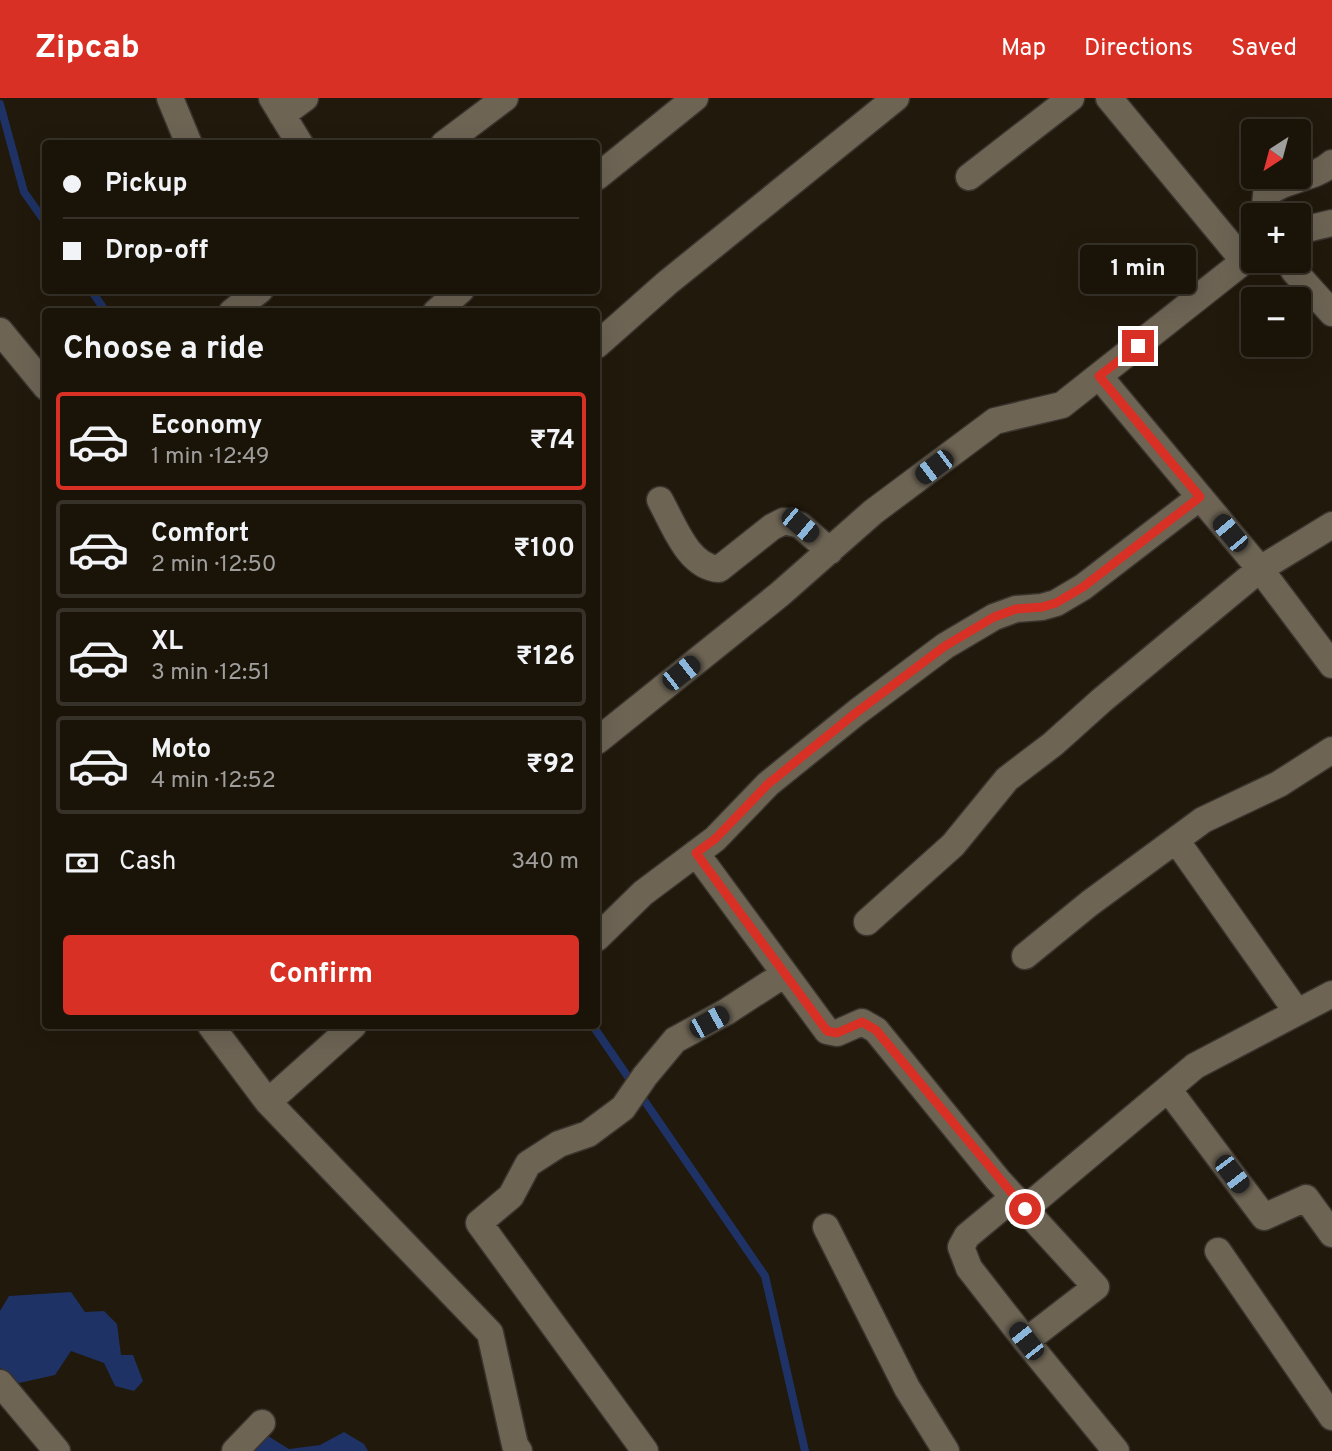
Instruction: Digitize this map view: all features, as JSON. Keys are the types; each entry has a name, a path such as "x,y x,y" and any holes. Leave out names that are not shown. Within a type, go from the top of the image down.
{"street":[{"path":"170,98 187,140"},
{"path":"298,140 277,107 305,98"},
{"path":"449,140 505,98"},
{"path":"600,175 695,98"},
{"path":"969,177 1071,98"},
{"path":"1109,98 1241,249"},
{"path":"600,342 667,283 888,100"},
{"path":"1265,203 1266,195 1276,186 1311,175 1332,163"},
{"path":"1311,228 1332,223"},
{"path":"600,739 780,594 873,512 995,421 1062,405 1241,263"},
{"path":"1296,273 1332,313"},
{"path":"237,308 254,294"},
{"path":"441,308 456,294"},
{"path":"0,331 42,382"},
{"path":"1099,376 1261,569 1332,665"},
{"path":"600,935 643,893 715,839 768,784 945,646 994,617 1016,609 1042,607 1083,587 1200,497"},
{"path":"660,500 693,558 705,568 719,569 772,527 784,521 800,525 830,551"},
{"path":"867,922 953,845 1007,779 1053,744 1102,700 1261,569 1332,525"},
{"path":"1025,956 1090,903 1203,820 1327,763"},
{"path":"1176,840 1297,1012"},
{"path":"696,853 783,975 827,1031 837,1033 862,1022 876,1030 1020,1203 1096,1287 1026,1341"},
{"path":"645,1451 479,1223 512,1196 528,1164 559,1144 588,1134 623,1108 675,1040 726,1012 783,975"},
{"path":"1116,1451 969,1268 961,1247 967,1236 1020,1203 1195,1066 1332,994"},
{"path":"213,1029 268,1102 490,1333 515,1445 519,1451"},
{"path":"268,1102 350,1029"},
{"path":"1168,1089 1264,1217 1306,1198 1332,1234"},
{"path":"826,1227 907,1388 946,1451"},
{"path":"1218,1251 1332,1417"},
{"path":"3,1394 57,1451"},
{"path":"235,1451 262,1423"}],"water":[{"path":"71,1292 85,1312 104,1311 117,1324 121,1355 133,1355 143,1381 134,1391 115,1386 104,1363 71,1351 55,1375 10,1385 0,1367 0,1311 9,1296"},
{"path":"252,1426 289,1449 320,1445 344,1432 364,1444 368,1451 227,1451"}],"waterway":[{"path":"0,104 24,192 42,217"},
{"path":"94,294 103,308"},
{"path":"595,1029 765,1276 805,1451"}],"route":[{"path":"1025,1209 876,1030 862,1022 852,1024 837,1033 827,1031 783,975 696,853 715,839 768,784 945,646 994,617 1016,609 1056,603 1083,587 1200,497 1099,376 1138,346"}]}
